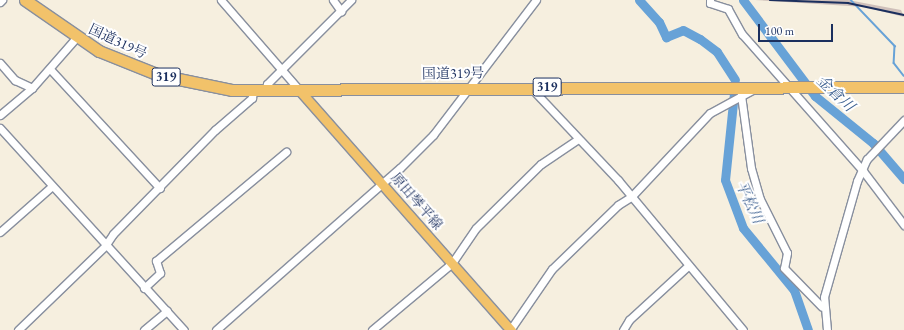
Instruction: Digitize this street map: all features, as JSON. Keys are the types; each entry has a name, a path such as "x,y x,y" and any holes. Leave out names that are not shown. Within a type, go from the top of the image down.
{"highway":[{"name":"国道319号","path":"28,1 76,38 159,75 204,86 253,91 469,87 759,87 790,85 904,87"}],"main road":[{"name":"原田琴平線","path":"300,91 383,183 511,330"}],"street":[{"path":"221,0 283,68 300,91"},
{"path":"333,0 341,10"},
{"path":"267,91 267,84 351,0"},
{"path":"216,330 383,183 433,135 536,0"},
{"path":"710,0 710,3 728,8 742,34 790,85 863,171 904,225"},
{"path":"0,116 32,88 76,38"},
{"path":"0,63 15,80 32,88"},
{"path":"50,69 160,188"},
{"path":"511,330 552,269 618,205 631,197 710,113 741,95 759,87"},
{"path":"531,88 631,197 743,330"},
{"path":"18,330 105,246 215,130 252,98 253,91"},
{"path":"741,95 751,168 760,199 787,253 784,268 822,307"},
{"path":"827,330 822,307 830,266 867,159 888,135 904,120"},
{"path":"0,128 105,246 184,330"},
{"path":"372,330 452,263 476,228 541,164 578,139"},
{"path":"144,288 160,273 156,261 286,152"},
{"path":"0,232 52,186"},
{"path":"623,330 629,320 688,266"},
{"path":"144,330 167,311"}],"shaded area":[{"path":"755,0 848,0 901,10 904,17 865,7"}],"waterway":[{"name":"平松川","path":"639,0 659,22 666,37 683,30 700,39 717,52 735,80"},
{"name":"金倉川","path":"743,0 815,96 873,143 904,179"},
{"path":"851,0 895,46 894,63 904,76"},
{"name":"平松川","path":"734,93 725,180 743,228 794,290 808,330"}],"railway":[{"path":"770,0 848,3 904,15"}]}
